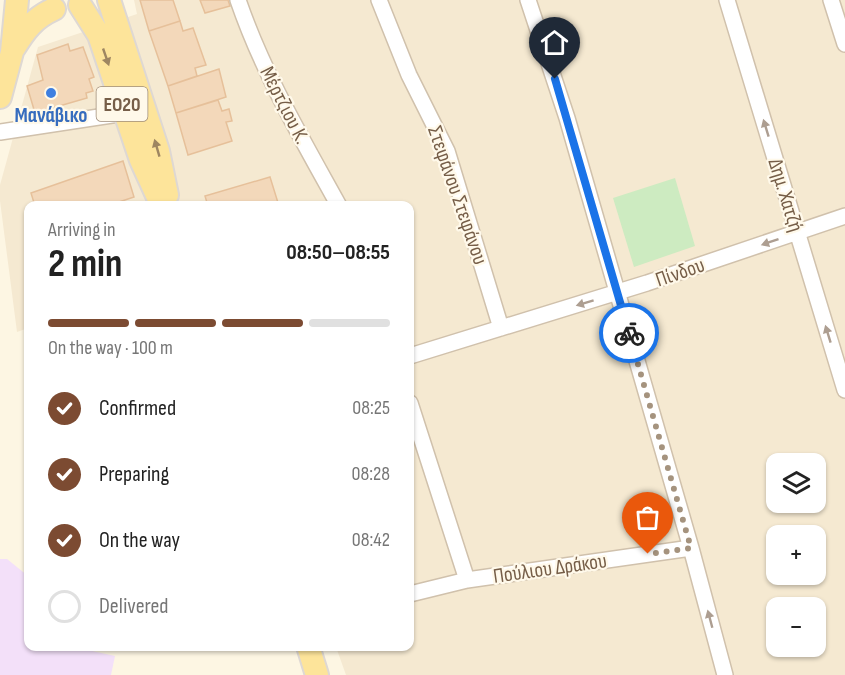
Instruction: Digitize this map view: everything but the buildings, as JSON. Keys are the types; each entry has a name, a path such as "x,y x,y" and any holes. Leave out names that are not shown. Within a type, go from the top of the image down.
{"main road":[{"path":"0,97 12,52 16,0"},
{"path":"32,0 54,9"},
{"name":"ΕΟ20","path":"109,0 158,151 168,201"},
{"path":"12,52 24,31 34,20 54,9 84,2"},
{"name":"ΕΟ20","path":"84,2 99,35 141,160 160,201"},
{"path":"310,651 317,675"}],"street":[{"name":"Μέρτζιου Κ.","path":"238,0 253,42 272,82 336,201"},
{"name":"Στεφάνου Στεφάνου","path":"379,0 409,75 447,151 501,328"},
{"path":"528,0 567,118 618,292 725,675"},
{"name":"Δημ. Χατζή","path":"727,0 845,390"},
{"path":"831,0 845,45"},
{"path":"0,132 126,113"},
{"name":"Πίνδου","path":"414,355 618,292 845,216"},
{"path":"414,415 467,580"},
{"name":"Πούλιου Δράκου","path":"414,593 467,580 691,548"}],"shaded area":[{"path":"134,0 845,0 845,675 346,675 337,651 414,651 414,201 24,201 24,329 17,332 0,201 0,185 38,47 137,14"},
{"path":"0,559 7,559 24,573 24,651 92,651 115,656 111,675 0,675"}],"green space":[{"path":"675,178 695,246 634,267 613,198"}],"way so far":[{"path":"629,333 691,548 648,554"}],"place":[{"name":"Μανάβικο","path":"51,93"}],"route":[{"path":"555,79 629,333"}]}
